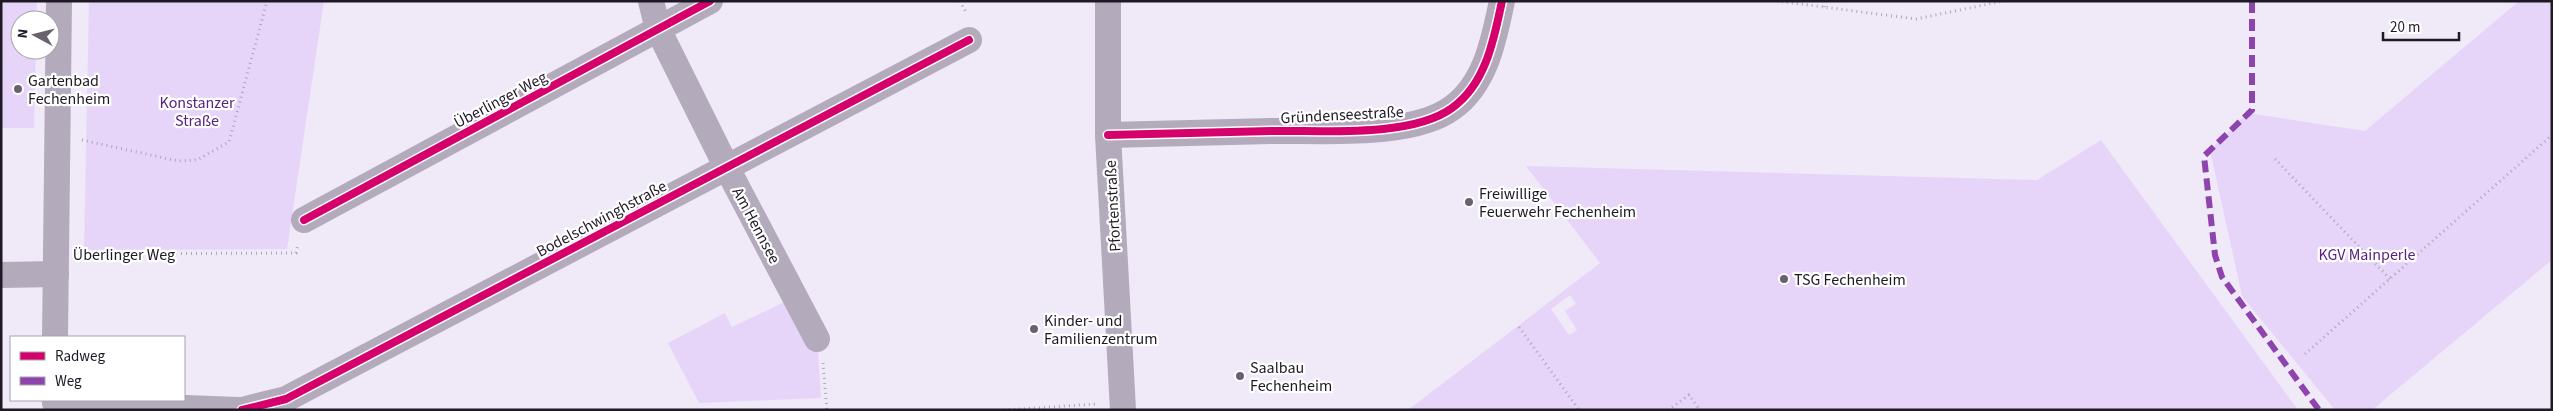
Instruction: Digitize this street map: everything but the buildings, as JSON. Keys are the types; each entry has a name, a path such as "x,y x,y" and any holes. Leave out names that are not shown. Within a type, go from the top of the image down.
{"street":[{"path":"55,336 59,1"},
{"name":"Am Hennsee","path":"651,1 658,29 727,168 817,339"},
{"name":"Überlinger Weg","path":"304,220 710,1"},
{"name":"Pfortenstraße","path":"1108,1 1108,135 1123,406"},
{"name":"Gründenseestraße","path":"1108,135 1377,129 1432,121 1459,102 1480,75 1491,51 1502,1"},
{"name":"Bodelschwinghstraße","path":"242,410 286,399 968,40"},
{"path":"1,275 56,264"},
{"path":"55,404 238,410"}],"path":[{"path":"57,141 87,140 178,161 197,160 229,142 267,1"},
{"path":"1777,1 1916,19 2003,1"},
{"path":"1824,7 1825,1"},
{"path":"2305,354 2552,135"},
{"path":"2275,159 2390,279"},
{"path":"1519,327 1579,410"},
{"path":"817,339 822,347 827,410"},
{"path":"1668,410 1689,395 1700,410"},
{"path":"1004,410 1123,406"}],"green space":[{"name":"Gartenbad Fechenheim","path":"1,1 37,1 37,10 10,10 10,60 36,60 34,128 1,128"},
{"name":"Konstanzer Straße","path":"89,1 324,1 287,249 84,250"},
{"name":"KGV Mainperle","path":"2519,1 2552,1 2552,260 2372,410 2335,410 2242,296 2210,150 2247,113 2365,131"},
{"name":"TSG Fechenheim","path":"2101,140 2298,410 1408,410 1600,263 1526,166 2037,180","holes":["1570,295 1576,304 1565,311 1577,330 1569,335 1551,309"]},
{"path":"791,299 818,350 821,398 699,403 668,343 725,313 732,327"}],"marked path":[{"path":"2252,1 2252,110 2204,156 2215,255 2222,277 2319,410"}],"cycle path":[{"path":"304,220 710,1"},
{"path":"1108,135 1365,130 1390,128 1435,118 1464,98 1481,74 1492,45 1502,1"},
{"path":"242,410 286,399 969,40"}],"place":[{"name":"Gartenbad Fechenheim","path":"18,89"},
{"name":"Freiwillige Feuerwehr Fechenheim","path":"1469,202"},
{"name":"TSG Fechenheim","path":"1784,279"},
{"name":"Kinder- und Familienzentrum","path":"1034,329"},
{"name":"Saalbau Fechenheim","path":"1240,376"}]}
